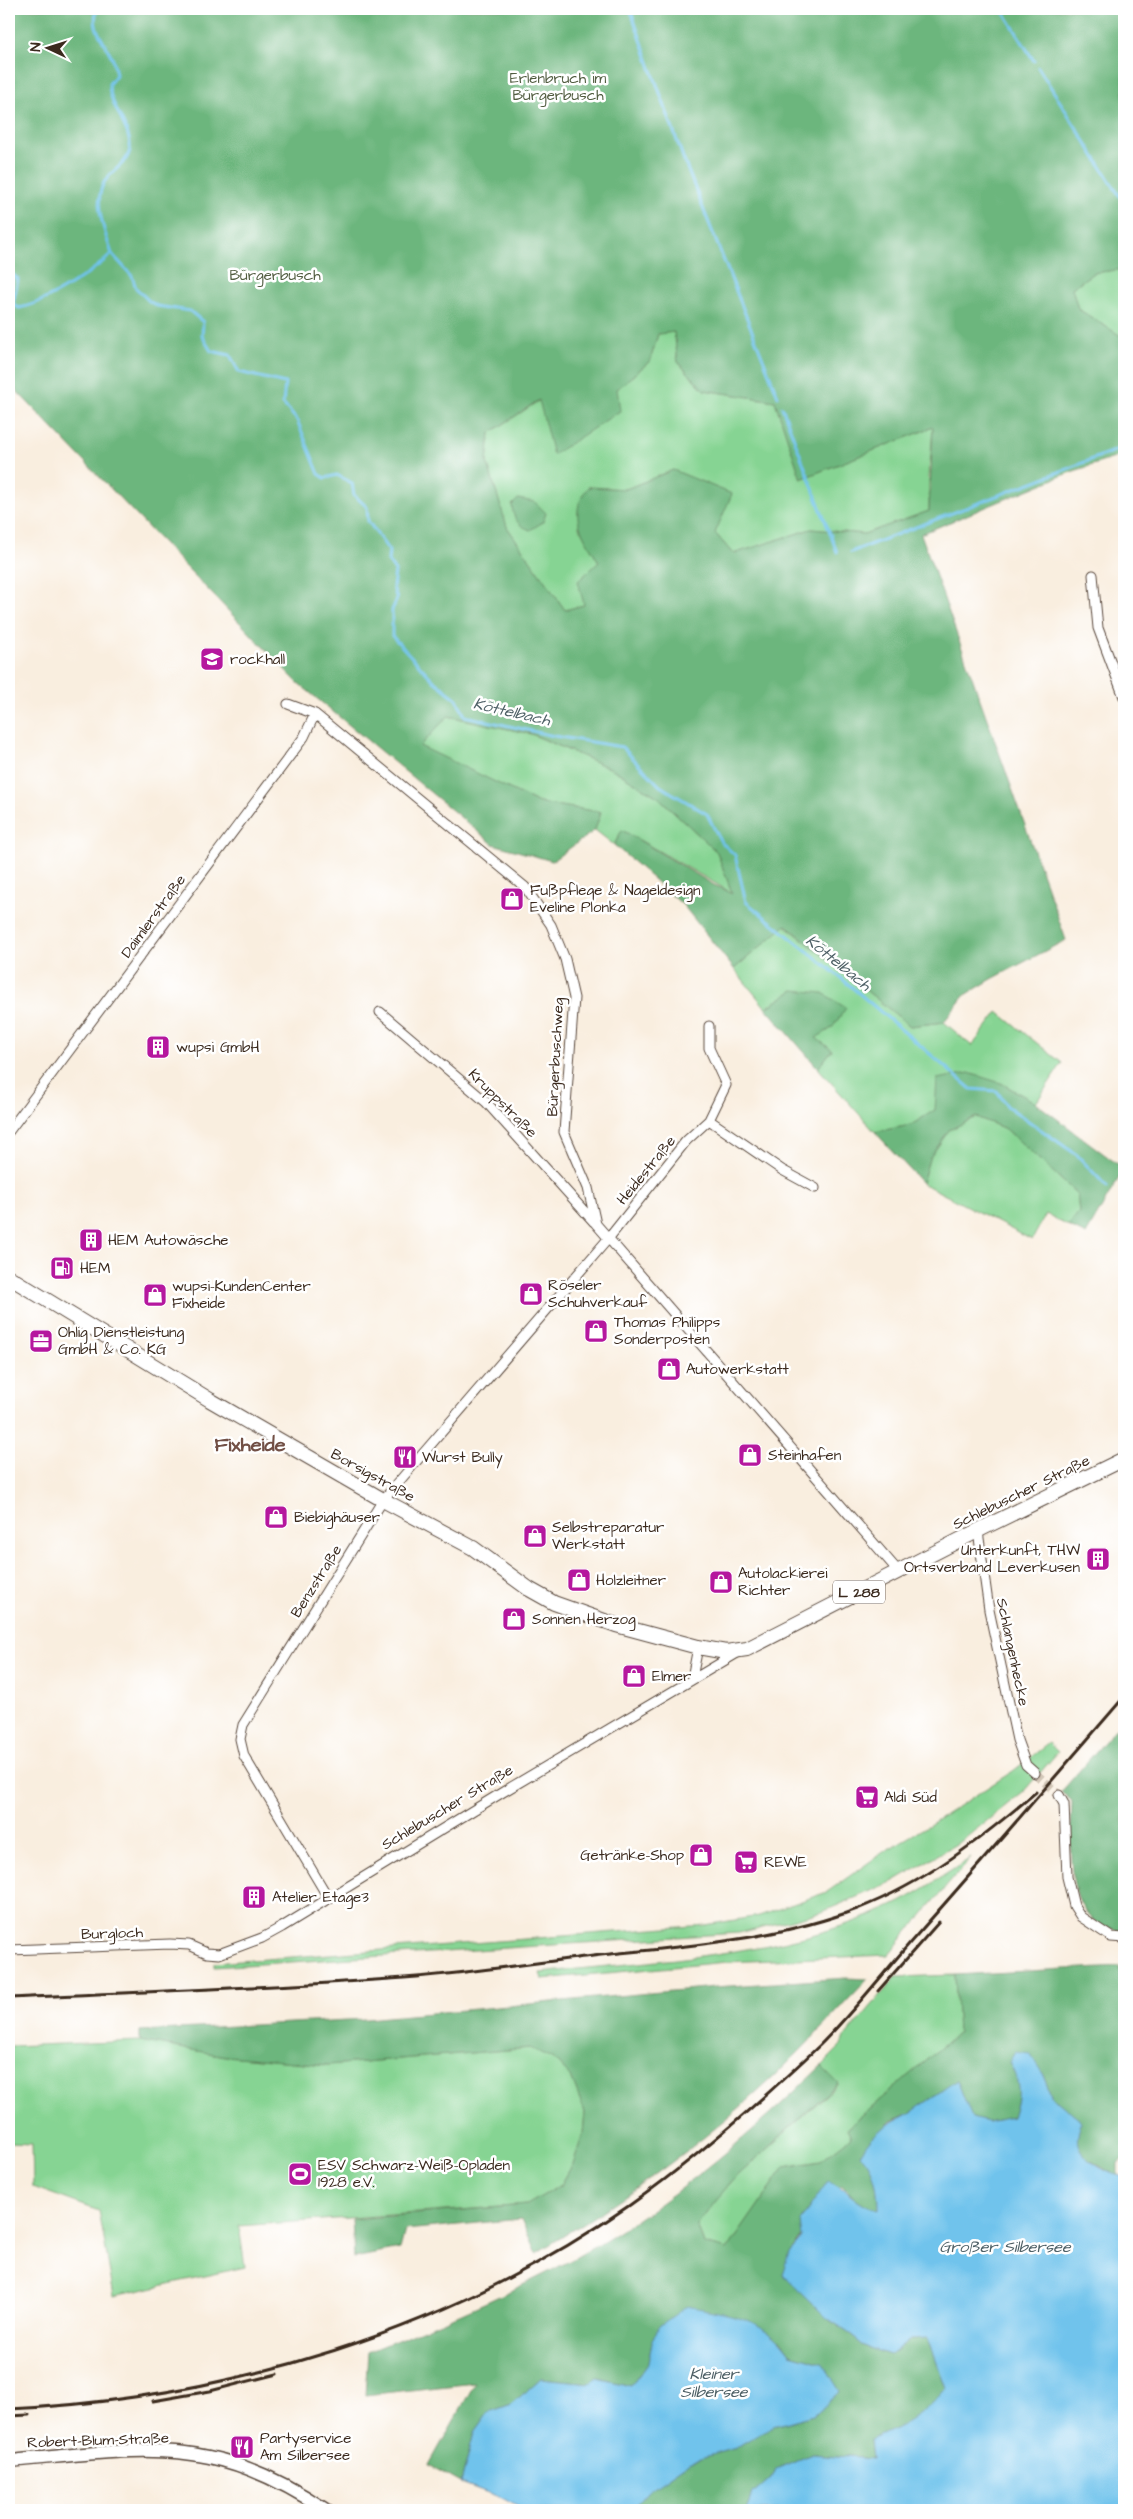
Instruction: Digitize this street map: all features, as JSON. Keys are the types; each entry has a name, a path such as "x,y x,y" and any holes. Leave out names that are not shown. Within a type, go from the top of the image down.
{"main road":[{"name":"Borsigstraße","path":"10,1278 210,1400 382,1500 473,1548 529,1589 554,1603 616,1625 698,1647 739,1652"},
{"name":"Schlebuscher Straße","path":"739,1652 747,1650 978,1531 1124,1459"},
{"name":"Robert-Blum-Straße","path":"9,2461 157,2452 208,2456 264,2474 326,2510"}],"street":[{"path":"1093,575 1098,628 1124,696"},
{"name":"Bürgerbuschweg","path":"288,704 314,714 525,887 551,926 565,959 574,998 564,1132 588,1188 596,1224 899,1572"},
{"name":"Daimlerstraße","path":"9,1131 304,738 314,714"},
{"name":"Kruppstraße","path":"380,1012 486,1102 596,1224"},
{"name":"Heidestraße","path":"608,1239 686,1141 709,1120 726,1085 709,1048 710,1026"},
{"path":"709,1120 782,1170 815,1188"},
{"name":"Benzstraße","path":"328,1899 244,1756 240,1734 243,1725 382,1500 608,1239"},
{"name":"Schlangenhecke","path":"978,1531 988,1600 1017,1740 1026,1765 1035,1773"},
{"path":"692,1678 698,1647"},
{"name":"Schlebuscher Straße","path":"214,1955 262,1938 503,1792 672,1693 692,1678 739,1652"},
{"path":"1059,1796 1064,1804 1067,1877 1074,1906 1081,1917 1111,1937 1124,1938"},
{"name":"Burgloch","path":"9,1950 170,1944 189,1945 214,1955"}],"green space":[{"name":"Bürgerbusch","path":"9,9 1121,9 1124,24 1124,269 1093,273 1072,288 1078,309 1124,338 1124,455 1071,472 921,534 1066,940 964,996 944,1022 910,1026 786,925 734,969 683,905 614,845 622,830 714,885 732,893 717,852 658,797 614,770 532,734 448,716 420,746 539,803 601,812 595,830 552,861 493,844 297,682 9,383","holes":["674,332 678,362 704,390 775,401 801,479 933,427 929,511 864,534 811,529 733,554 715,533 732,494 673,470 626,489 588,487 578,507 578,517 583,534 599,562 578,581 584,605 565,610 507,527 487,462 490,433 539,400 553,455 620,411 617,389 650,361 658,334"]},
{"path":"1124,269 1124,338 1078,309 1072,288 1093,273"},
{"path":"674,332 678,362 704,390 775,401 801,479 933,427 929,476 929,511 864,534 811,529 733,554 715,533 731,494 673,470 626,489 588,487 579,527 599,562 584,605 565,610 507,527 487,462 490,433 540,400 616,390 650,361 658,334"},
{"path":"518,499 535,502 546,513 543,522 530,530 522,526 513,514 512,505"},
{"path":"448,716 531,734 614,770 658,797 717,852 732,893 622,830 614,845 595,830 601,812 539,803 419,746"},
{"path":"785,925 910,1026 944,1022 972,1046 998,1012 1062,1063 1036,1103 1001,1083 935,1110 911,1125 875,1132 818,1068 832,1050 815,1038 832,1028 794,990 766,1008 734,969"},
{"path":"794,990 823,993 846,1008 832,1028 816,1038 832,1050 818,1068 766,1008"},
{"path":"969,1073 1001,1083 1036,1103 1124,1169 1086,1235 1068,1226 1079,1212 1077,1194 1006,1129 976,1117 949,1130 929,1159 922,1183 875,1132 911,1125 935,1110 937,1079"},
{"path":"976,1117 1006,1129 1077,1194 1079,1212 1068,1226 1046,1214 1032,1240 922,1183 929,1159 949,1130"},
{"path":"1124,1719 1124,1931 1103,1926 1089,1915 1079,1900 1071,1861 1072,1801 1061,1792"},
{"path":"1049,1743 1058,1752 1024,1791 963,1840 894,1881 822,1912 739,1933 214,1967 214,1963 705,1925 759,1916 827,1892 885,1851 1013,1771"},
{"path":"971,1858 888,1955 727,1962 542,1979 540,1973 718,1954 807,1936 850,1923 890,1907"},
{"path":"1119,1966 1122,2004 1124,2004 1124,2158 1118,2163 1118,2177 1083,2156 1077,2143 1080,2121 1052,2097 1041,2071 1009,2062 1018,2082 1017,2101 1013,2117 987,2122 971,2118 957,2080 915,2110 890,2122 860,2153 875,2179 878,2210 864,2206 841,2186 789,2253 805,2296 827,2318 854,2336 861,2345 890,2355 910,2339 928,2338 946,2388 921,2414 870,2440 872,2459 813,2454 776,2470 770,2479 753,2494 747,2510 631,2510 648,2491 691,2461 736,2448 773,2426 814,2415 822,2363 790,2354 781,2341 652,2343 648,2363 631,2386 598,2378 590,2383 541,2378 512,2404 489,2412 474,2433 461,2483 429,2465 475,2383 365,2395 368,2352 516,2288 601,2243 660,2204 689,2182 743,2138 821,2066 838,2083 731,2182 697,2225 704,2244 727,2250 785,2167 820,2161 851,2137 847,2128 958,2033 955,1975"},
{"path":"955,1975 958,2033 847,2128 851,2137 820,2161 785,2167 727,2250 704,2244 697,2225 731,2182 838,2084 821,2066 842,2045 845,2037 896,1977"},
{"path":"846,1978 868,1979 776,2075 720,2125 600,2213 536,2253 521,2219 405,2230 400,2249 354,2258 352,2219 527,2205 561,2185 573,2164 583,2134 585,2112 571,2077 554,2059 530,2048 328,2065 226,2056 140,2041 140,2031 366,2019 715,1987"},
{"name":"ESV Schwarz-Weiß-Opladen 1928 e.V.","path":"140,2041 226,2056 328,2065 531,2048 554,2059 571,2077 585,2112 583,2134 573,2164 561,2185 527,2205 239,2226 245,2267 114,2296 99,2211 33,2187 32,2144 9,2143 9,2046"}],"water":[{"name":"Großer Silbersee","path":"1015,2052 1030,2054 1041,2071 1052,2097 1081,2121 1078,2142 1080,2149 1090,2161 1105,2170 1124,2176 1124,2510 747,2510 753,2494 770,2479 776,2470 813,2454 872,2459 870,2440 921,2413 946,2388 928,2338 910,2339 890,2355 861,2345 854,2336 827,2318 782,2274 789,2253 802,2238 800,2221 828,2181 858,2201 878,2210 875,2179 869,2166 860,2154 872,2137 885,2127 916,2109 957,2080 972,2118 987,2122 1013,2117 1018,2088 1009,2062"},
{"name":"Kleiner Silbersee","path":"687,2306 731,2315 757,2325 769,2332 790,2354 822,2363 840,2391 814,2415 773,2426 736,2448 691,2461 648,2491 631,2510 524,2510 502,2498 461,2483 474,2433 489,2412 512,2404 541,2378 590,2383 597,2378 631,2386 648,2363 652,2343 659,2326"}],"waterway":[{"path":"98,9 95,22 113,60 116,75 109,84 110,92 130,141 127,158 109,176 103,184 100,194 100,214 112,254"},
{"path":"630,9 685,163 778,396"},
{"path":"1002,9 1034,61"},
{"path":"1038,67 1124,203"},
{"name":"Köttelbach","path":"9,228 11,230 9,244"},
{"name":"Köttelbach","path":"9,272 18,279 13,304 19,308 55,294 93,270 112,254 132,276 136,288 149,301 157,306 190,311 203,322 202,336 211,351 230,355 239,372 285,383 283,404 297,420 319,474 325,478 337,475 352,483 354,495 367,507 368,521 389,551 388,561 395,571 393,587 397,599 392,610 392,636 434,681 457,699 465,716 554,736 622,747 660,786 707,814 721,842 735,855 746,902 841,978 971,1089 997,1091 1007,1106 1077,1155 1107,1187"},
{"path":"782,407 837,552"},
{"path":"851,552 1124,447"}],"tunnel":[{"path":"1035,1773 1059,1795"}],"railway":[{"path":"9,2409 91,2403 173,2391 254,2373 334,2350 412,2322 488,2289 561,2250 630,2205 680,2168 775,2087 820,2045 857,2005 1124,1697"},
{"path":"9,1998 264,1987 417,1977 727,1941 760,1935 825,1920 857,1909 906,1886 973,1843 1036,1792"},
{"path":"878,1991 939,1922"},
{"path":"153,2401 210,2391 277,2374"},
{"path":"9,2416 29,2415"}],"place":[{"name":"rockhall","path":"212,659"},
{"name":"Fußpflege & Nageldesign Eveline Plonka","path":"512,899"},
{"name":"wupsi GmbH","path":"158,1047"},
{"name":"HEM Autowäsche","path":"91,1240"},
{"name":"HEM","path":"62,1268"},
{"name":"Röseler Schuhverkauf","path":"531,1294"},
{"name":"wupsi-KundenCenter Fixheide","path":"155,1295"},
{"name":"Thomas Philipps Sonderposten","path":"596,1331"},
{"name":"Ohlig Dienstleistung GmbH & Co. KG","path":"41,1341"},
{"name":"Autowerkstatt","path":"669,1369"},
{"name":"Steinhafen","path":"750,1455"},
{"name":"Wurst Bully","path":"405,1457"},
{"name":"Biebighäuser","path":"276,1517"},
{"name":"Selbstreparatur Werkstatt","path":"535,1536"},
{"name":"Unterkunft, THW Ortsverband Leverkusen","path":"1098,1559"},
{"name":"Holzleitner","path":"579,1580"},
{"name":"Autolackierei Richter","path":"721,1582"},
{"name":"Sonnen Herzog","path":"514,1619"},
{"name":"Elmer","path":"634,1676"},
{"name":"Aldi Süd","path":"867,1797"},
{"name":"Getränke-Shop","path":"701,1855"},
{"name":"REWE","path":"746,1862"},
{"name":"Atelier Etage3","path":"254,1897"},
{"name":"ESV Schwarz-Weiß-Opladen 1928 e.V.","path":"300,2174"},
{"name":"Partyservice Am Silbersee","path":"242,2447"}],"district":[{"name":"Fixheide","path":"250,1444"}],"park label":[{"name":"Erlenbruch im Bürgerbusch","path":"558,86"}]}
